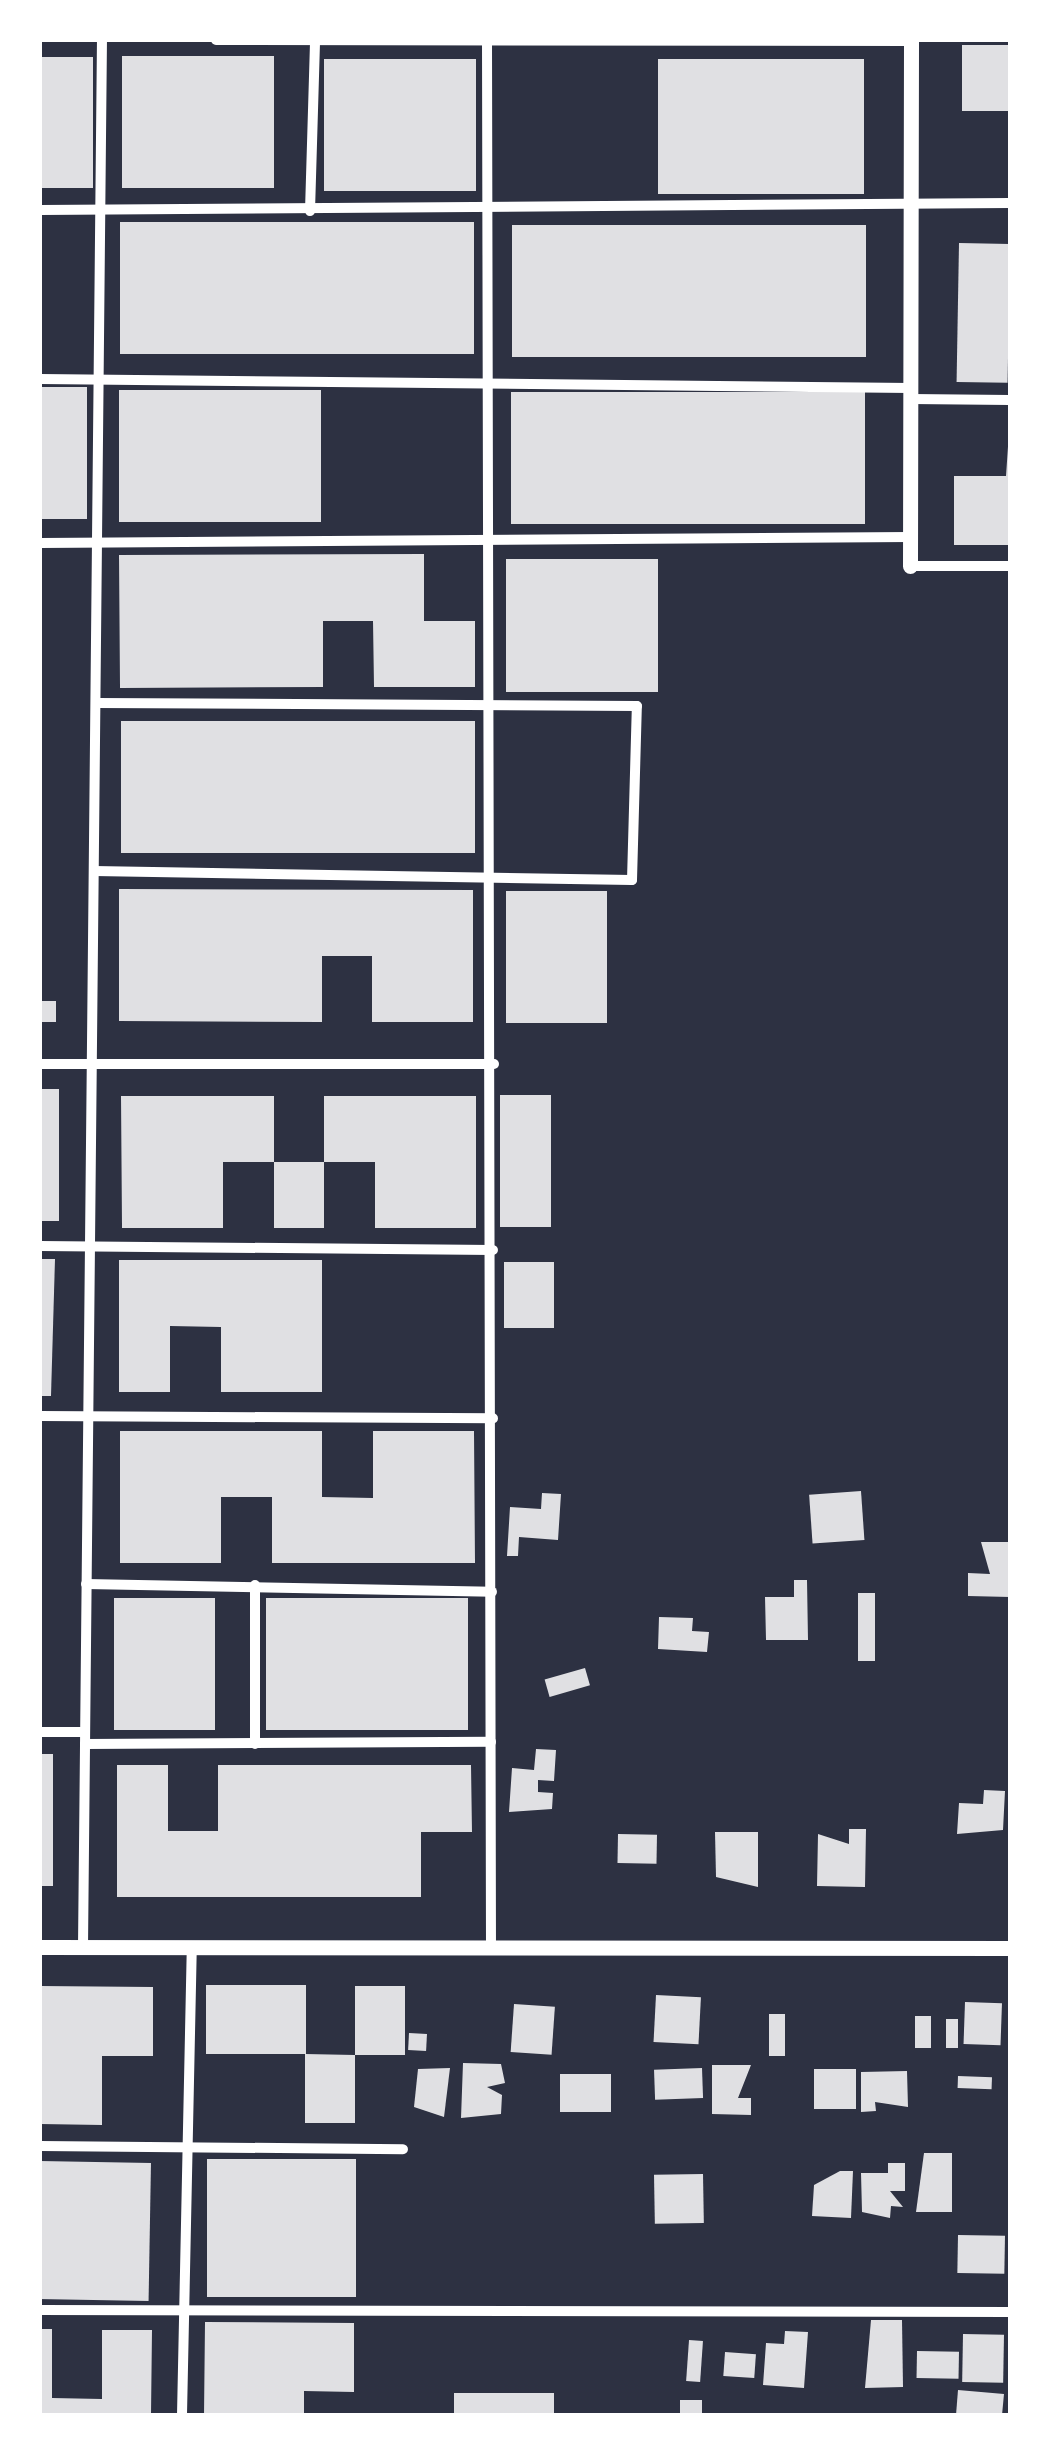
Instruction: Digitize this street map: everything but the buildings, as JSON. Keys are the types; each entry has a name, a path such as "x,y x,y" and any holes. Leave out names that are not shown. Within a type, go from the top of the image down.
{"street":[{"path":"83,1947 102,40"},
{"path":"216,40 912,40 910,566 1010,566"},
{"path":"310,211 315,40"},
{"path":"487,40 495,878 491,1948"},
{"path":"40,210 489,212 1010,203"},
{"path":"40,380 488,384 911,393 1010,400"},
{"path":"40,543 910,537"},
{"path":"94,871 632,880 637,706 96,703"},
{"path":"40,1064 494,1064"},
{"path":"40,1246 493,1250"},
{"path":"40,1416 492,1418"},
{"path":"86,1584 492,1592"},
{"path":"256,1585 256,1744"},
{"path":"40,1732 85,1732"},
{"path":"85,1744 491,1742"},
{"path":"40,1947 1010,1948"},
{"path":"182,2415 191,2147 192,1948"},
{"path":"40,2146 403,2148"},
{"path":"40,2310 1010,2312"}]}
